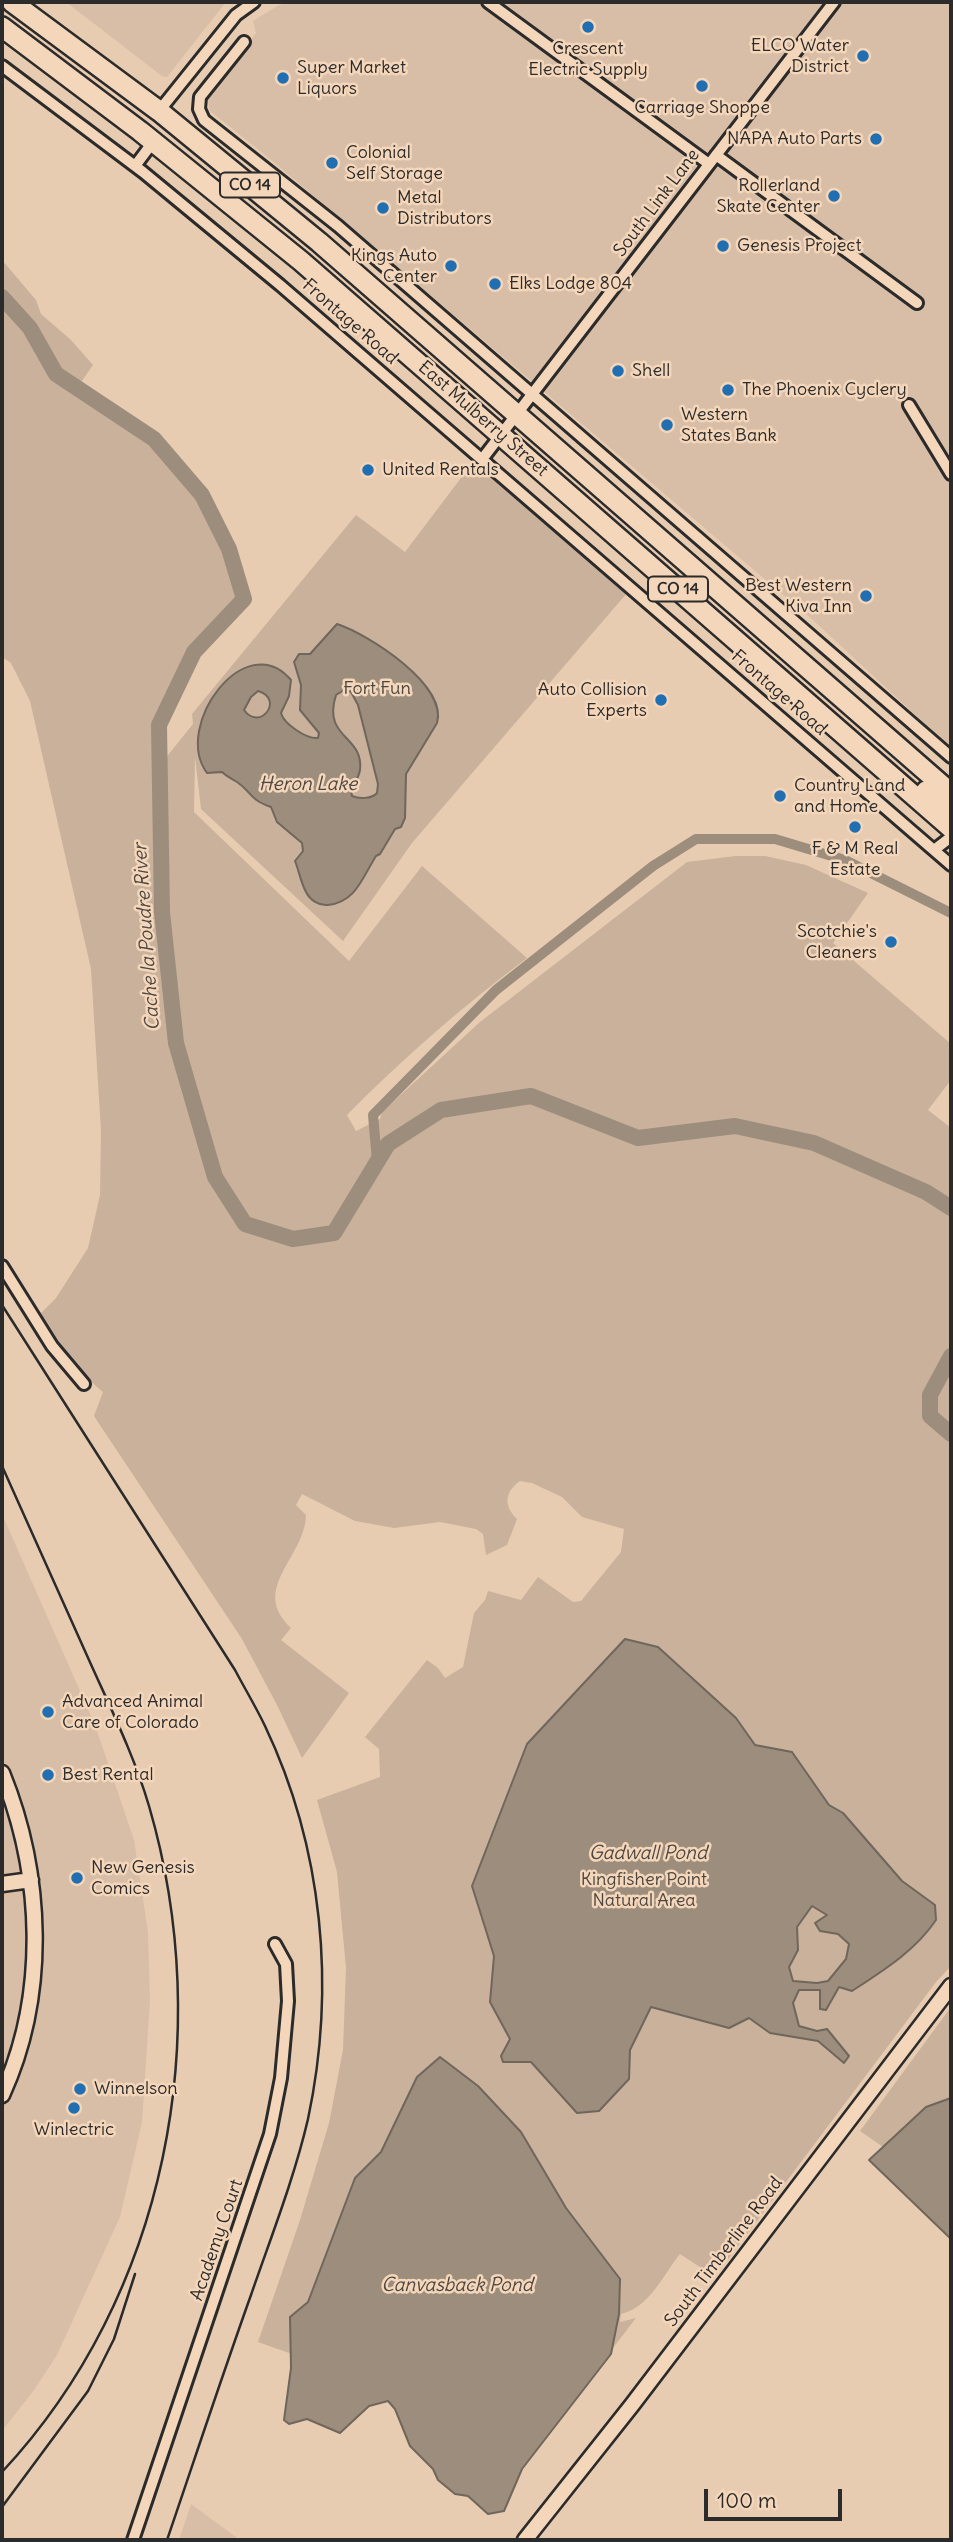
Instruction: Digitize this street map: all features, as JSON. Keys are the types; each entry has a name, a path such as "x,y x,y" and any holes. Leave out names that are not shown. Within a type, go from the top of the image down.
{"highway":[{"name":"East Mulberry Street","path":"12,2 159,111 340,261 951,793"},
{"name":"East Mulberry Street","path":"8,32 153,142 301,261 951,828"},
{"path":"8,32 45,46 138,114 151,117 159,111"},
{"path":"153,142 165,139 174,143 287,226 340,261"},
{"path":"855,744 911,779 951,809"}],"main road":[{"path":"2,1773 24,1840 31,1880 34,1928 32,1985 22,2036 2,2095"},
{"path":"2,1884 31,1880"},
{"name":"South Timberline Road","path":"525,2540 951,1986"}],"street":[{"path":"159,111 236,15 254,2"},
{"path":"488,2 917,303"},
{"name":"South Link Lane","path":"483,458 834,2"},
{"path":"244,42 200,97 199,109 204,120 338,226 951,757"},
{"name":"Frontage Road","path":"2,66 135,166 280,285 951,865"},
{"path":"135,166 153,142"},
{"path":"909,405 951,474"},
{"path":"934,850 951,837"},
{"path":"2,1266 51,1346 83,1384"},
{"name":"Academy Court","path":"133,2540 270,2134 281,2078 288,2001 286,1964 275,1944"}],"shaded area":[{"path":"66,2 226,2 167,77 162,76"},
{"path":"293,2 951,2 951,748 813,620 209,110 208,96 256,33 253,21 279,5"},
{"path":"2,1514 95,1725 134,1840 148,1932 150,2000 142,2122 120,2217 57,2355 2,2431"},
{"path":"191,2504 240,2540 179,2540"}],"green space":[{"name":"Kingfisher Point Natural Area","path":"2,260 36,300 41,314 71,340 93,365 77,388 154,439 202,495 229,549 244,599 194,652 159,725 160,765 193,724 192,714 356,515 405,552 473,462 627,593 412,843 343,941 201,809 195,757 194,812 349,961 422,866 527,958 434,1033 347,1115 356,1131 380,1119 382,1112 480,1022 687,862 736,856 765,856 806,865 868,893 833,943 951,1044 951,1080 928,1110 951,1128 951,1966 936,1982 723,2266 712,2275 680,2254 655,2290 640,2305 621,2314 620,2322 636,2318 501,2494 399,2392 258,2342 300,2220 329,2123 343,2050 346,1968 337,1872 317,1800 380,1777 379,1749 365,1737 427,1660 438,1668 445,1678 463,1667 474,1613 485,1600 488,1591 521,1600 538,1577 573,1602 581,1601 621,1552 624,1529 582,1517 562,1497 532,1483 520,1481 509,1494 509,1509 517,1519 507,1545 486,1555 483,1534 476,1529 440,1522 394,1528 355,1521 302,1494 296,1505 306,1515 303,1531 277,1586 275,1600 280,1613 291,1628 281,1640 349,1693 302,1758 242,1639 94,1416 103,1392 67,1356 53,1337 41,1313 56,1298 88,1248 100,1195 101,1131 91,969 30,701 11,663 2,657"},
{"path":"951,2007 951,2098 926,2107 883,2147 860,2131"}],"water":[{"name":"Heron Lake","path":"337,624 367,638 403,663 430,693 437,708 437,723 406,774 405,818 401,827 395,829 352,894 338,903 328,905 315,902 304,888 295,861 303,851 302,843 277,822 271,807 258,801 222,772 207,773 199,753 199,731 206,709 219,689 235,673 254,665 273,667 291,680 289,696 281,713 291,726 318,738 319,733 300,710 301,685 294,662 299,654 310,654","holes":["344,690 351,692 358,705 378,784 377,793 369,797 352,796 351,791 360,770 360,759 334,720 336,695","258,691 266,695 270,706 263,716 250,716 244,710"]},
{"name":"Gadwall Pond","path":"625,1639 658,1647 736,1718 755,1745 792,1752 829,1805 843,1813 902,1881 935,1905 936,1920 919,1941 852,1991 839,1987 826,2010 820,2009 820,1990 799,1990 793,2003 799,2026 817,2031 827,2029 849,2056 844,2063 818,2041 770,2033 749,2018 729,2028 651,2007 630,2050 629,2079 599,2111 577,2113 531,2062 503,2062 501,2056 510,2039 490,2002 494,1956 472,1886 527,1744","holes":["812,1906 827,1915 815,1923 820,1931 838,1934 849,1944 846,1959 828,1981 793,1981 789,1967 798,1950 797,1927"]},
{"name":"Canvasback Pond","path":"440,2057 478,2086 521,2132 566,2208 620,2279 619,2314 611,2354 522,2469 504,2511 488,2514 468,2496 455,2494 438,2480 433,2469 410,2446 395,2409 388,2401 369,2406 340,2433 307,2419 289,2424 284,2420 291,2368 290,2317 308,2302 355,2178 381,2152 417,2077"},
{"path":"951,2098 951,2239 869,2160 926,2107"}],"waterway":[{"name":"Cache la Poudre River","path":"2,297 30,328 56,374 154,439 202,495 229,549 244,599 194,652 159,725 162,912 176,1043 215,1177 245,1224 293,1239 334,1233 388,1144 441,1110 531,1096 638,1138 735,1126 814,1143 926,1192 951,1208"},
{"path":"377,1161 373,1115 496,990 653,866 696,839 775,839 845,860 951,913"},
{"name":"Cache la Poudre River","path":"951,1356 930,1395 930,1416 951,1434"}],"railway":[{"path":"2,1305 235,1670 258,1712 285,1772 300,1820 319,1919 321,2019 317,2069 308,2119 282,2208 167,2540"},
{"path":"2,1466 121,1731 143,1787 169,1893 177,1982 175,2071 162,2158 139,2244 104,2325 58,2402 2,2472"},
{"path":"2,2507 88,2391 114,2339 135,2274"}],"place":[{"name":"Crescent Electric Supply","path":"588,27"},
{"name":"ELCO Water District","path":"863,56"},
{"name":"Super Market Liquors","path":"283,78"},
{"name":"Carriage Shoppe","path":"702,86"},
{"name":"NAPA Auto Parts","path":"876,139"},
{"name":"Colonial Self Storage","path":"332,163"},
{"name":"Rollerland Skate Center","path":"834,196"},
{"name":"Metal Distributors","path":"383,208"},
{"name":"Genesis Project","path":"723,246"},
{"name":"Kings Auto Center","path":"451,266"},
{"name":"Elks Lodge 804","path":"495,284"},
{"name":"Shell","path":"618,371"},
{"name":"The Phoenix Cyclery","path":"728,390"},
{"name":"Western States Bank","path":"667,425"},
{"name":"United Rentals","path":"368,470"},
{"name":"Best Western Kiva Inn","path":"866,596"},
{"name":"Auto Collision Experts","path":"661,700"},
{"name":"Country Land and Home","path":"780,796"},
{"name":"F & M Real Estate","path":"855,827"},
{"name":"Scotchie's Cleaners","path":"891,942"},
{"name":"Advanced Animal Care of Colorado","path":"48,1712"},
{"name":"Best Rental","path":"48,1775"},
{"name":"New Genesis Comics","path":"77,1878"},
{"name":"Winnelson","path":"80,2089"},
{"name":"Winlectric","path":"74,2108"}],"park label":[{"name":"Fort Fun","path":"377,689"}]}
